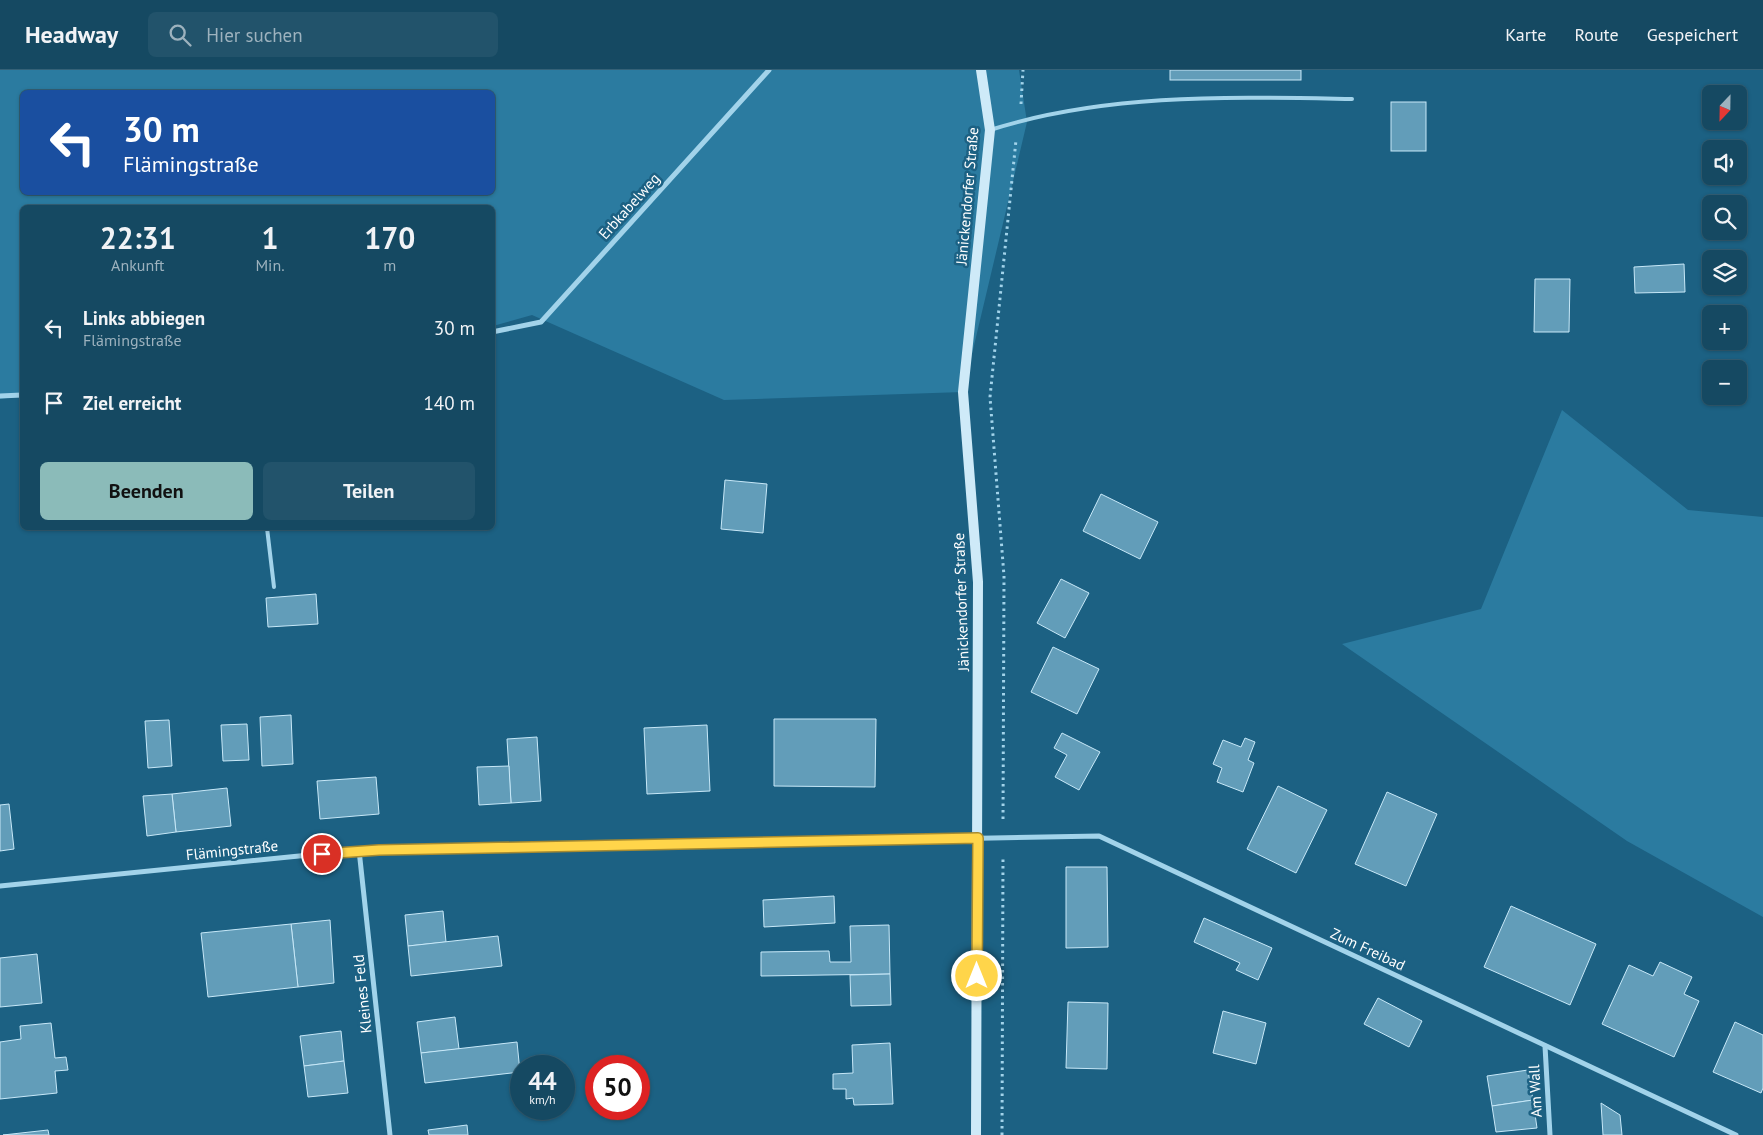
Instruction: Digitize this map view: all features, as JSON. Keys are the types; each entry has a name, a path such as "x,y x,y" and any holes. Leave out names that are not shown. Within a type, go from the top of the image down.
{"main road":[{"name":"Jänickendorfer Straße","path":"976,1135 978,582 964,392 990,130 981,70"}],"street":[{"name":"Erbkabelweg","path":"495,331 541,322 769,70"},
{"path":"0,396 20,395"},
{"name":"Zum Freibad","path":"978,838 1099,836 1736,1135"},
{"name":"Flämingstraße","path":"0,886 359,850 978,838"},
{"name":"Kleines Feld","path":"359,850 390,1135"},
{"name":"Am Wall","path":"1545,1046 1550,1135"}],"lane":[{"path":"990,130 1018,121 1154,100 1240,97 1352,99"},
{"path":"266,530 274,587"}],"path":[{"path":"1002,1135 1004,576 990,397 1023,70"}],"shaded area":[{"path":"0,70 1019,70 1027,122 963,392 724,400 532,315 495,325 495,205 20,205 20,396 0,399"},
{"path":"1562,410 1688,510 1763,517 1763,917 1627,841 1342,644 1481,609"}],"building":[{"path":"1170,70 1301,70 1301,80 1170,80"},
{"path":"1391,102 1426,102 1426,151 1391,151"},
{"path":"1684,264 1685,292 1635,293 1634,267"},
{"path":"1535,279 1570,279 1569,332 1534,332"},
{"path":"725,480 767,484 763,533 721,529"},
{"path":"1101,494 1158,522 1140,559 1083,531"},
{"path":"1061,579 1089,593 1065,638 1037,623"},
{"path":"316,594 318,624 268,627 266,598"},
{"path":"1053,647 1099,669 1077,714 1031,692"},
{"path":"291,715 293,764 262,766 260,717"},
{"path":"774,719 876,719 875,787 774,786"},
{"path":"169,720 172,766 148,768 145,721"},
{"path":"247,724 249,760 223,761 221,725"},
{"path":"707,725 710,791 647,794 644,728"},
{"path":"1062,733 1100,752 1079,790 1055,777 1067,755 1054,748"},
{"path":"537,737 541,801 511,803 507,739"},
{"path":"1245,738 1255,742 1248,760 1254,763 1243,792 1217,782 1222,768 1213,764 1223,740 1241,747"},
{"path":"509,766 511,803 479,805 477,767"},
{"path":"376,777 379,814 320,819 317,781"},
{"path":"1278,786 1327,810 1296,873 1247,849"},
{"path":"227,788 231,826 176,832 172,794"},
{"path":"1387,792 1437,814 1406,886 1355,864"},
{"path":"172,794 176,832 147,836 143,796"},
{"path":"9,804 14,849 0,851 0,805"},
{"path":"1066,867 1107,867 1108,947 1066,948"},
{"path":"834,896 835,923 764,927 763,900"},
{"path":"1511,906 1596,944 1570,1005 1484,967"},
{"path":"443,911 446,942 408,946 405,915"},
{"path":"1204,918 1272,948 1258,980 1236,970 1240,963 1194,942"},
{"path":"330,920 334,983 298,987 291,924"},
{"path":"291,924 298,987 208,997 201,933"},
{"path":"889,925 890,974 761,976 761,952 829,951 830,962 851,962 850,926"},
{"path":"498,936 502,966 411,976 408,946"},
{"path":"37,954 42,1003 0,1007 0,958"},
{"path":"1660,962 1692,977 1684,994 1699,1001 1674,1057 1602,1024 1629,965 1653,976"},
{"path":"890,974 891,1005 851,1006 850,975"},
{"path":"1378,998 1422,1021 1409,1047 1364,1024"},
{"path":"1068,1002 1108,1003 1107,1069 1066,1068"},
{"path":"1223,1011 1266,1023 1256,1064 1213,1053"},
{"path":"455,1017 459,1049 421,1053 417,1022"},
{"path":"1735,1022 1763,1035 1763,1088 1761,1093 1713,1072"},
{"path":"51,1023 55,1058 66,1057 68,1070 55,1071 57,1093 0,1099 0,1042 21,1039 20,1026"},
{"path":"341,1031 344,1061 304,1066 300,1036"},
{"path":"517,1042 518,1055 510,1055 510,1073 425,1083 421,1053"},
{"path":"890,1043 893,1104 854,1105 853,1098 846,1099 846,1089 833,1089 833,1074 853,1073 852,1045"},
{"path":"344,1061 348,1093 308,1097 304,1066"},
{"path":"1528,1070 1533,1100 1492,1106 1487,1076"},
{"path":"1533,1100 1537,1128 1496,1132 1492,1106"},
{"path":"1601,1103 1620,1115 1622,1135 1603,1135"},
{"path":"467,1125 468,1135 429,1135 428,1130"},
{"path":"48,1130 49,1135 3,1135"}],"route":[{"path":"322,854 359,850 978,838 977,976"}]}
